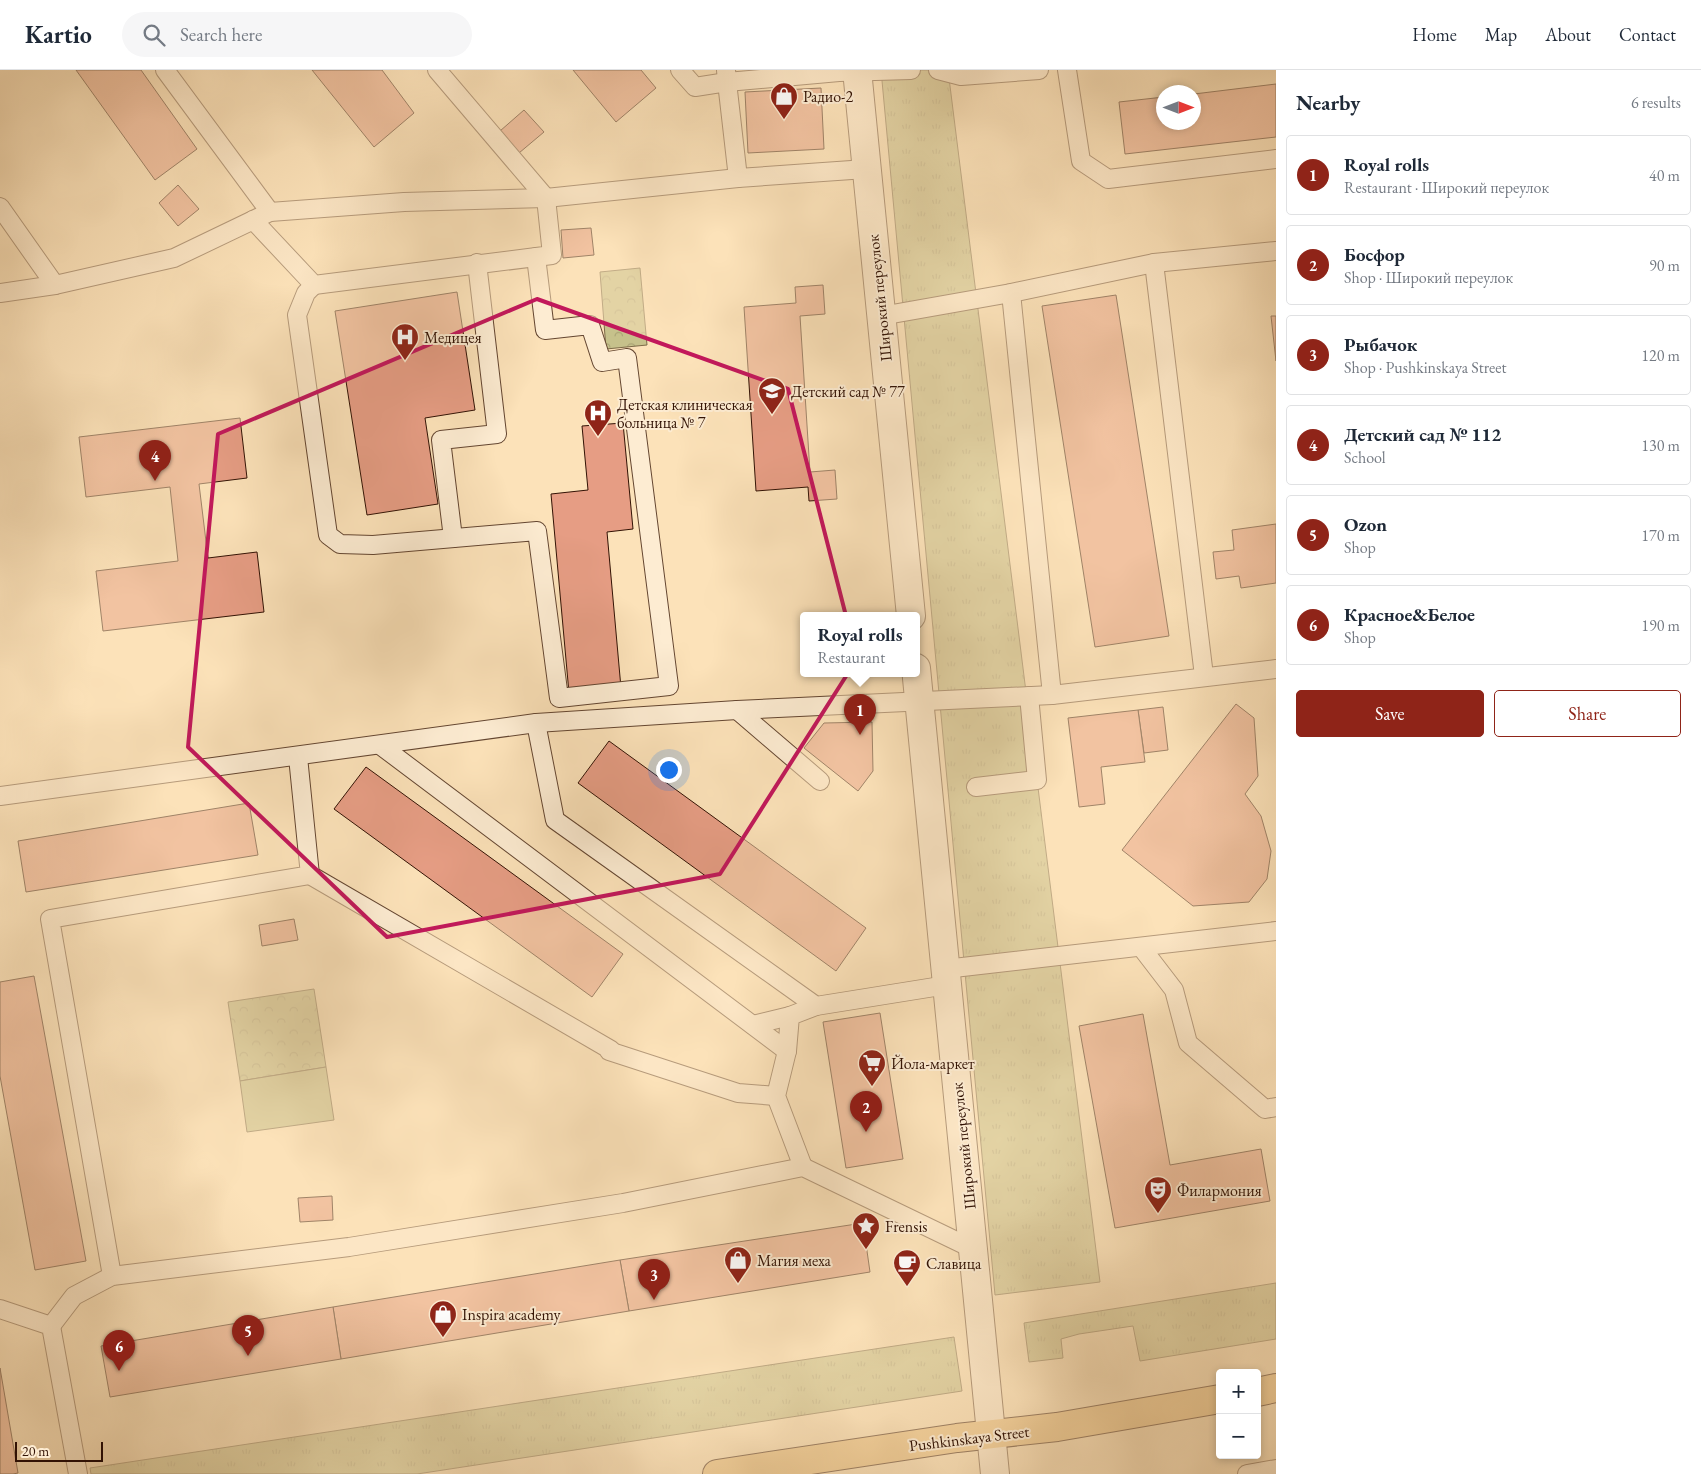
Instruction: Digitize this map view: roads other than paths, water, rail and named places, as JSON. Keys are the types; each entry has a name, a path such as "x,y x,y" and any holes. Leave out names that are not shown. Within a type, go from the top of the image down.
{"main road":[{"path":"1261,1391 1276,1388"},
{"name":"Pushkinskaya Street","path":"717,1474 992,1434 1057,1427 1216,1399"}],"street":[{"name":"Широкий переулок","path":"857,71 911,612"},
{"name":"Широкий переулок","path":"917,677 992,1434 994,1474"}],"lane":[{"path":"165,70 270,212"},
{"path":"437,70 546,198 552,255 314,285 306,293 297,315 328,535 340,544 373,545 537,531 559,698 669,686"},
{"path":"680,70 695,87 727,76 911,70"},
{"path":"938,70 961,76 1039,70"},
{"path":"1067,70 1081,160 1108,179 1276,159"},
{"path":"727,76 738,178"},
{"path":"0,293 55,285 174,258 270,212 404,202 546,198 738,178 866,169"},
{"path":"0,207 55,285"},
{"path":"253,220 314,285"},
{"path":"881,316 1011,294 1154,263 1276,250"},
{"path":"536,257 544,330 590,325 602,362 627,358 673,714"},
{"path":"453,538 442,440 497,434 477,263"},
{"path":"1154,263 1204,676"},
{"path":"1011,294 1052,695"},
{"path":"0,796 298,757 536,723 737,710 1052,695 1276,669"},
{"path":"976,787 1037,780 1029,696"},
{"path":"737,710 820,780"},
{"path":"536,723 555,820 816,1006"},
{"path":"380,745 787,1052"},
{"path":"298,757 310,874"},
{"path":"112,1276 50,919 310,874 611,1050 609,1051 738,1093 776,1096"},
{"path":"753,1025 790,1016 816,1006 946,977 1141,947 1276,931"},
{"path":"1141,947 1174,990 1188,1043 1265,1109 1276,1107"},
{"path":"790,1016 787,1052 776,1096 803,1166"},
{"path":"78,1474 51,1326 74,1296 112,1276 359,1246 623,1203 803,1166 973,1249"},
{"path":"0,1309 51,1326"},
{"path":"1248,1474 1276,1469"}],"place":[{"name":"Радио-2","path":"784,120"},
{"name":"Медицея","path":"405,361"},
{"name":"Детский сад № 77","path":"772,415"},
{"name":"Детская клиническая больница № 7","path":"598,437"},
{"name":"Детский сад № 112","path":"155,481"},
{"name":"Royal rolls","path":"860,735"},
{"name":"Йола-маркет","path":"872,1087"},
{"name":"Босфор","path":"866,1132"},
{"name":"Филармония","path":"1158,1214"},
{"name":"Frensis","path":"866,1250"},
{"name":"Магия меха","path":"738,1284"},
{"name":"Славица","path":"907,1287"},
{"name":"Рыбачок","path":"654,1300"},
{"name":"Inspira academy","path":"443,1338"},
{"name":"Ozon","path":"248,1356"},
{"name":"Красное&Белое","path":"119,1371"}]}
